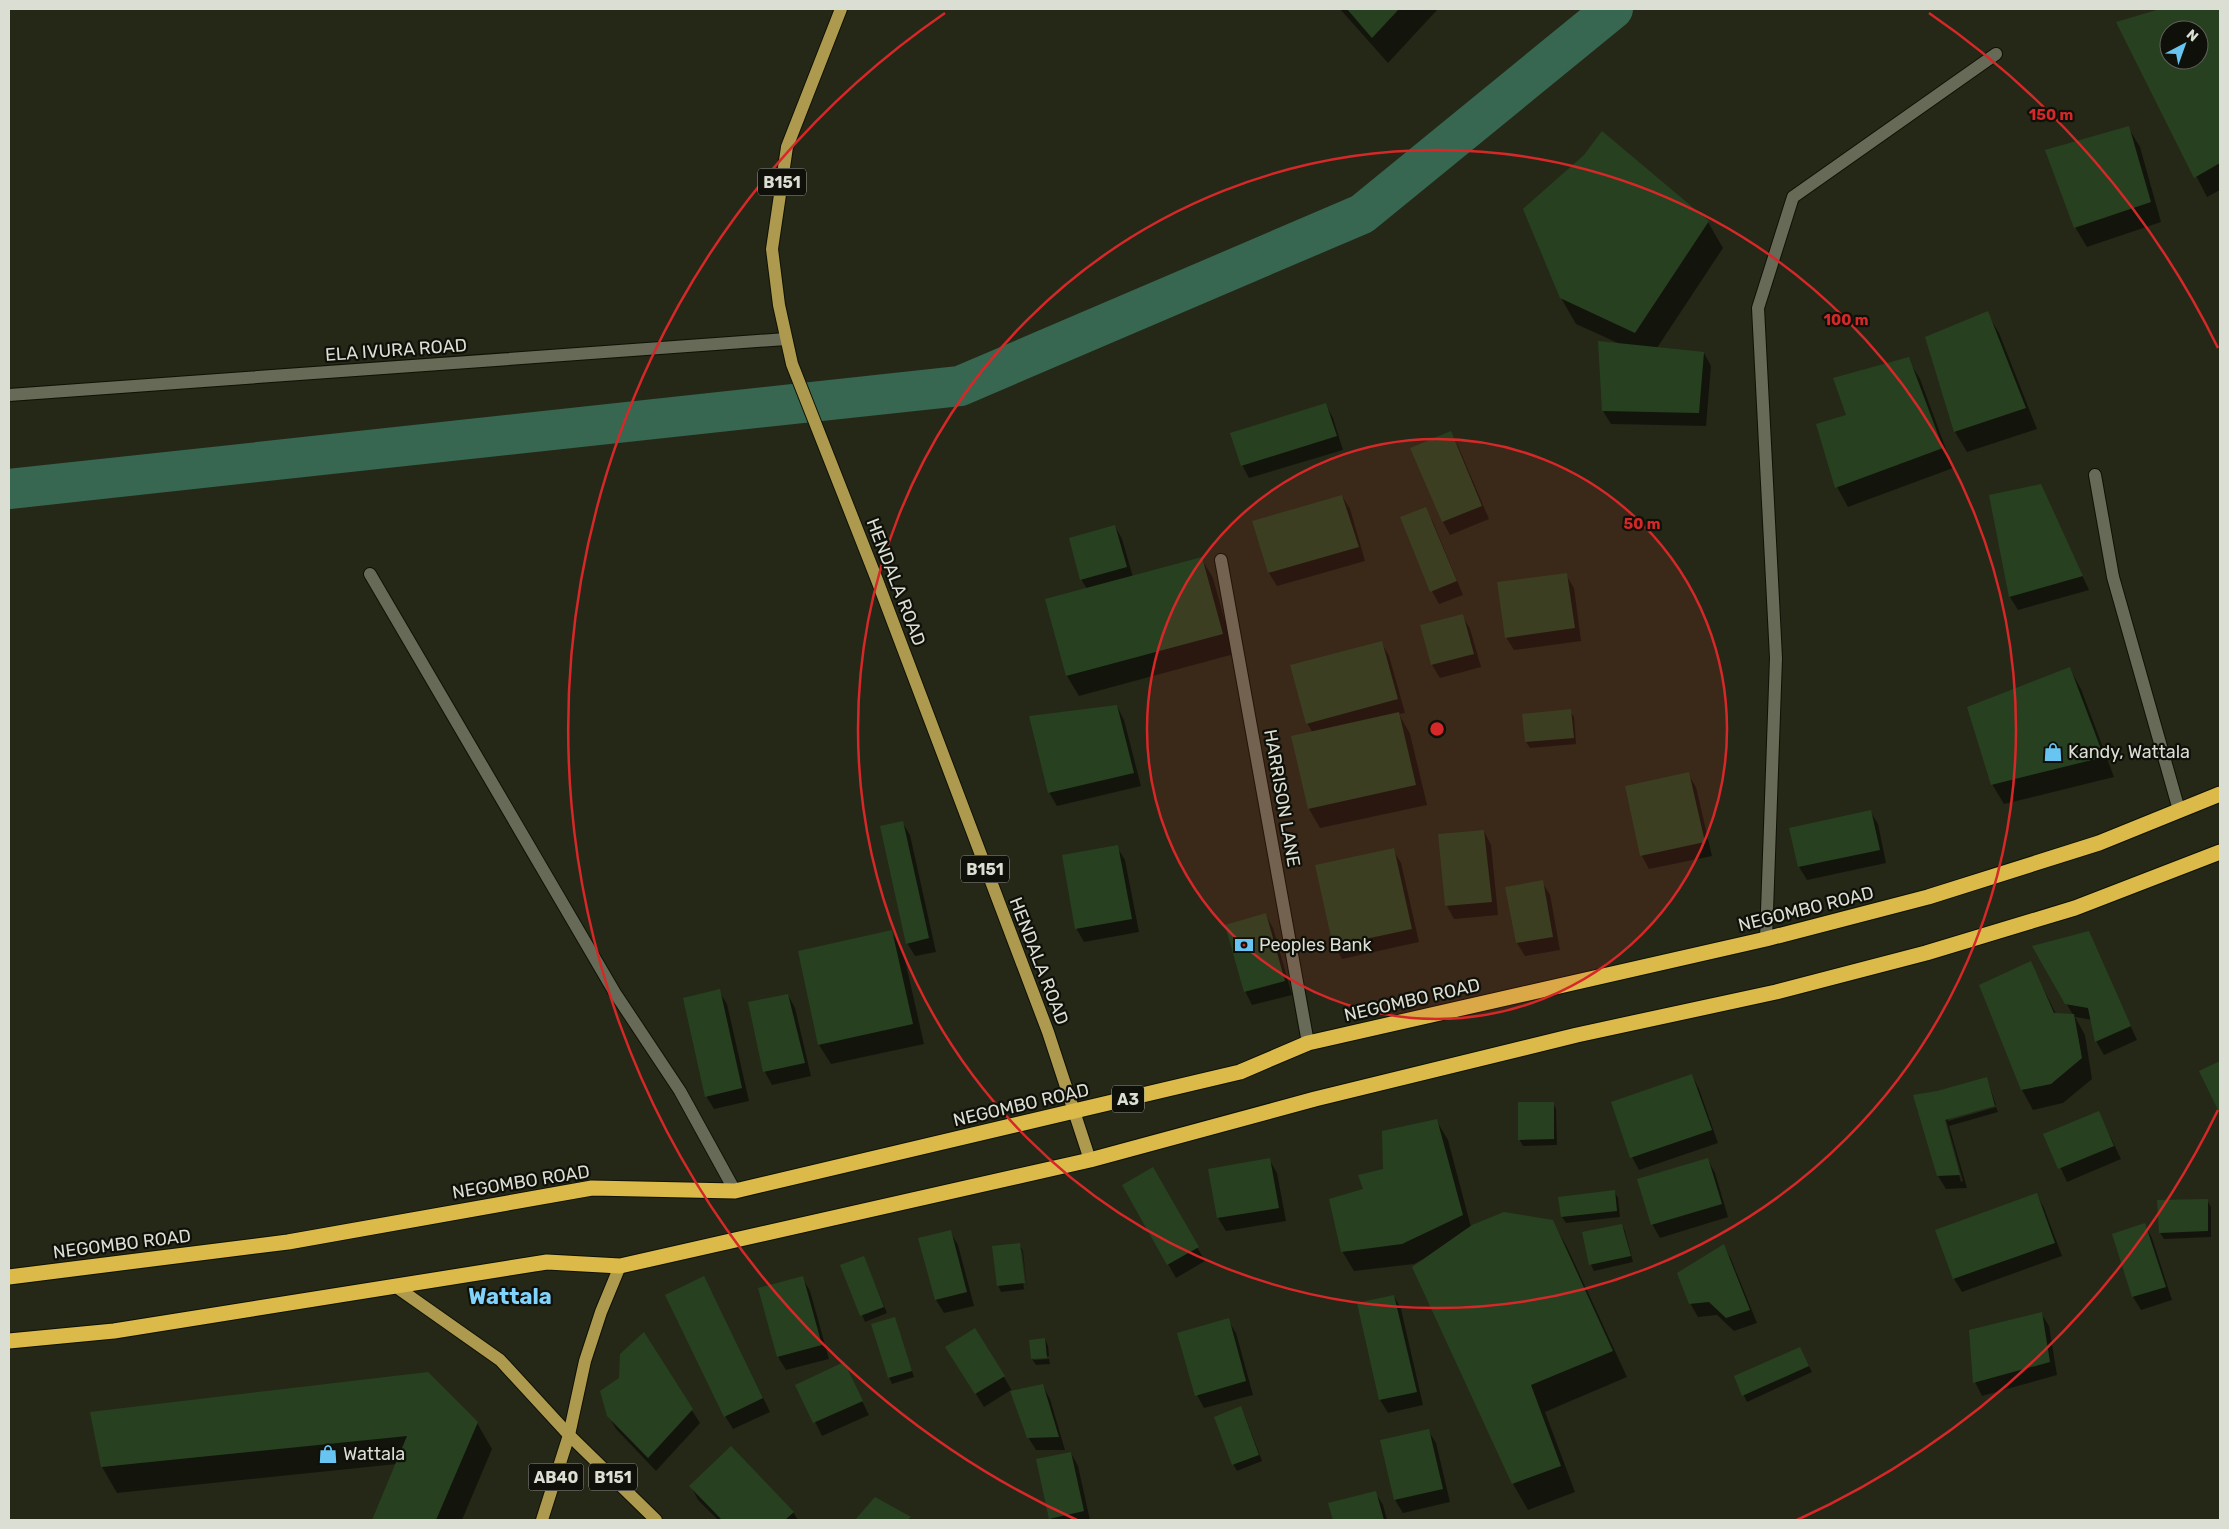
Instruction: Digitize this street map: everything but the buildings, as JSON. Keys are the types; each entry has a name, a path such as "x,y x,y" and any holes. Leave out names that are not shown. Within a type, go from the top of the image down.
{"highway":[{"name":"NEGOMBO ROAD","path":"9,1277 288,1242 592,1188 735,1191 1240,1072 1308,1043 1766,939 1928,897 2099,843 2220,794"},
{"path":"9,1341 114,1331 546,1262 620,1266 1090,1160 1316,1099 1578,1035 1776,992 1926,952 2075,908 2220,852"}],"main road":[{"name":"HENDALA ROAD","path":"841,9 787,147 772,249 779,305 786,339 792,364 877,580 1048,1032 1090,1160"},
{"path":"569,1435 585,1361 601,1312 620,1266"},
{"path":"395,1286 500,1360 569,1435"},
{"name":"AB40","path":"542,1520 569,1435"},
{"name":"B151","path":"569,1435 656,1520"}],"street":[{"path":"1766,939 1776,658 1758,308 1793,197 1996,54"},
{"name":"ELA IVURA ROAD","path":"9,395 786,339"},
{"path":"2095,475 2113,577 2179,810"},
{"name":"HARRISON LANE","path":"1221,560 1308,1043"},
{"path":"370,574 615,992 680,1091 735,1191"}],"waterway":[{"path":"9,489 960,386 1362,214 1613,9"}],"place":[{"name":"Kandy, Wattala","path":"2053,752"},
{"name":"Peoples Bank","path":"1244,945"},
{"name":"Wattala","path":"328,1454"}],"district":[{"name":"Wattala","path":"510,1296"}]}
